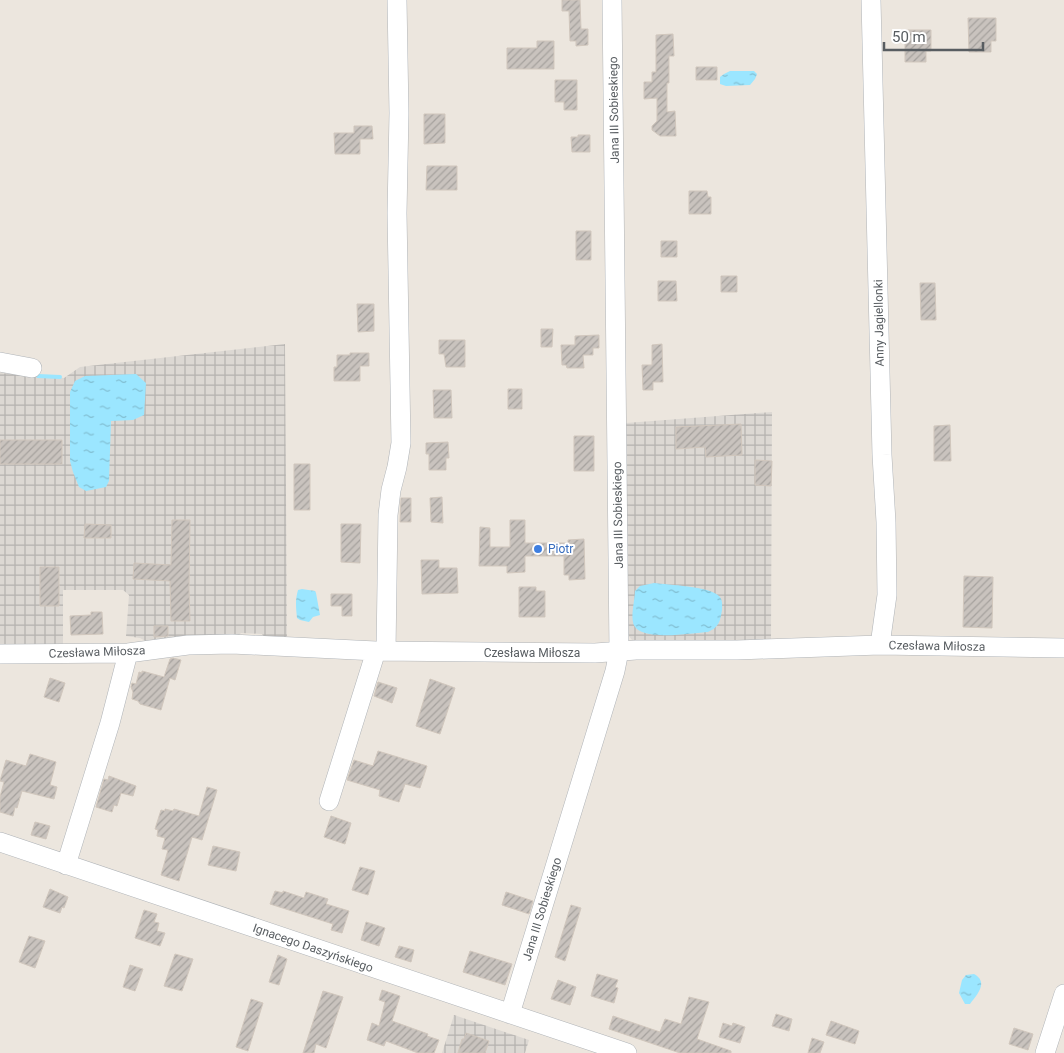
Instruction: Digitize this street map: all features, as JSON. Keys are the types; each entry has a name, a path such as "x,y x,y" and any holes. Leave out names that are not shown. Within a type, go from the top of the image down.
{"street":[{"path":"329,801 381,651 388,515 400,443 397,0"},
{"name":"Jana III Sobieskiego","path":"510,1014 615,671 619,651 612,0"},
{"name":"Anny Jagiellonki","path":"871,0 882,455 886,522 887,595 880,645"},
{"path":"0,362 32,368"},
{"name":"Czesława Miłosza","path":"0,654 128,653 188,645 232,644 381,651 585,653 636,650 737,650 880,645 1062,650"},
{"path":"66,865 110,723 128,653"},
{"name":"Ignacego Daszyńskiego","path":"0,842 627,1053"},
{"path":"1045,1053 1064,994"}],"shaded area":[{"path":"285,344 287,641 266,640 262,634 241,633 235,639 149,643 140,638 126,636 129,595 123,590 63,590 63,646 0,646 0,373 64,378 80,367"},
{"path":"772,412 771,643 640,643 632,640 628,635 626,423"},
{"path":"454,1015 529,1040 525,1053 442,1053"}],"water":[{"path":"730,71 754,71 757,74 750,85 726,86 720,84 720,77"},
{"path":"136,374 146,383 144,415 133,420 111,421 109,481 106,487 86,491 79,487 70,461 70,392 75,381 85,376"},
{"path":"654,583 698,588 719,596 722,610 718,624 708,632 678,635 654,635 636,629 633,622 635,591 640,586"},
{"path":"298,590 315,591 316,593 320,615 313,617 309,622 297,618 296,597"},
{"path":"974,974 981,981 980,989 970,1004 965,1004 959,993 962,980 966,975"}],"building":[{"path":"562,0 580,0 581,29 588,29 588,45 576,46 576,41 570,41 569,11 562,11"},
{"path":"968,18 996,18 996,41 991,41 991,52 969,52"},
{"path":"905,30 931,30 931,51 926,51 926,62 905,62"},
{"path":"673,34 674,56 669,56 667,112 675,111 676,136 660,136 652,130 652,126 657,121 657,98 644,99 644,82 652,82 652,72 656,72 656,35"},
{"path":"537,41 554,41 554,69 507,69 507,48 537,48"},
{"path":"696,67 717,67 717,80 696,80"},
{"path":"555,80 577,80 577,110 564,110 564,102 555,102"},
{"path":"424,114 445,114 445,143 424,144"},
{"path":"354,126 372,126 373,139 360,139 360,154 335,154 334,133 354,133"},
{"path":"578,135 590,135 590,152 572,152 571,137 578,137"},
{"path":"427,166 457,166 457,190 426,190"},
{"path":"689,191 707,191 708,197 711,197 711,214 689,214"},
{"path":"576,231 591,231 591,260 576,260"},
{"path":"661,241 677,241 677,257 661,257"},
{"path":"721,276 737,276 737,292 721,292"},
{"path":"658,281 676,281 677,301 658,301"},
{"path":"920,283 935,283 936,320 921,320"},
{"path":"357,304 374,304 374,331 358,332"},
{"path":"541,329 553,329 552,347 541,347"},
{"path":"599,335 599,348 593,348 593,355 583,355 584,368 567,368 566,365 562,365 561,345 575,345 575,336"},
{"path":"439,340 465,340 465,367 446,367 444,354 439,354"},
{"path":"662,344 663,382 653,382 653,390 643,390 642,365 652,365 652,345"},
{"path":"350,353 369,353 369,366 360,366 360,381 334,381 334,367 337,367 337,355 350,355"},
{"path":"508,389 522,389 522,409 508,409"},
{"path":"433,390 451,390 452,418 434,418"},
{"path":"741,424 742,455 706,457 705,447 676,449 676,427"},
{"path":"950,425 951,461 934,461 934,426"},
{"path":"574,436 594,436 594,471 574,471"},
{"path":"0,440 62,440 62,464 0,464"},
{"path":"448,442 449,458 446,458 446,470 429,470 429,454 426,454 426,443"},
{"path":"755,460 772,461 771,486 755,485"},
{"path":"294,464 310,464 310,510 294,510"},
{"path":"442,497 443,523 431,522 430,498"},
{"path":"401,498 411,498 411,522 400,522"},
{"path":"172,520 190,520 190,621 171,621 170,581 133,579 134,563 171,565"},
{"path":"510,520 525,520 525,543 568,543 568,540 584,539 585,579 569,580 569,575 564,575 564,556 525,556 525,572 507,573 507,566 479,566 480,527 490,528 490,547 510,547"},
{"path":"85,524 111,525 111,538 84,538"},
{"path":"341,524 361,524 360,563 341,562"},
{"path":"421,560 439,560 439,568 457,568 458,593 422,594"},
{"path":"40,567 59,567 59,606 40,606"},
{"path":"964,576 993,577 992,628 963,627"},
{"path":"519,587 536,587 536,591 545,591 545,617 519,617"},
{"path":"331,594 352,594 352,616 342,616 342,606 331,606"},
{"path":"91,612 102,612 103,634 71,635 70,616 91,615"},
{"path":"154,626 168,626 168,636 154,637"},
{"path":"170,659 181,660 175,680 170,678 161,710 140,704 132,699 132,683 136,684 139,672 142,673 142,671 164,677"},
{"path":"50,678 65,683 59,702 44,697"},
{"path":"430,679 455,688 440,734 416,726"},
{"path":"378,682 397,688 392,703 374,696"},
{"path":"378,751 427,766 420,788 405,784 399,802 379,796 380,790 347,780 354,760 373,766"},
{"path":"30,754 56,762 50,785 57,787 54,799 22,791 13,816 0,812 0,797 4,782 0,781 6,760 26,766"},
{"path":"109,776 136,786 133,796 121,793 117,806 114,805 112,812 96,807 104,779 108,780"},
{"path":"207,787 217,790 202,840 192,837 179,881 161,875 168,850 162,849 165,838 157,836 158,830 155,829 161,810 173,811 174,809 199,816"},
{"path":"331,816 351,823 345,844 324,837"},
{"path":"35,822 50,826 46,839 31,835"},
{"path":"213,846 240,852 236,871 208,865"},
{"path":"360,867 375,871 368,895 352,890"},
{"path":"50,889 68,897 60,913 43,907"},
{"path":"275,891 283,893 283,891 304,898 306,892 328,899 326,904 349,911 342,933 331,930 333,924 270,904"},
{"path":"506,892 533,901 529,914 502,905"},
{"path":"571,905 581,908 565,961 555,957"},
{"path":"144,910 157,914 154,922 159,923 157,931 165,933 160,946 135,938"},
{"path":"366,922 385,928 379,946 361,940"},
{"path":"29,936 45,941 35,968 19,962"},
{"path":"399,946 414,950 411,962 395,957"},
{"path":"470,951 512,964 505,985 463,972"},
{"path":"175,954 193,959 182,991 164,986"},
{"path":"278,955 287,959 279,985 269,982"},
{"path":"130,965 143,969 135,991 123,987"},
{"path":"597,974 618,980 615,987 618,988 614,1003 591,996"},
{"path":"558,980 576,987 570,1005 551,999"},
{"path":"382,990 400,996 392,1021 439,1040 434,1053 418,1053 386,1041 384,1046 367,1040 372,1023 379,1026 385,1002 379,1000"},
{"path":"323,991 343,997 326,1048 316,1044 314,1053 303,1053"},
{"path":"689,997 709,1002 697,1039 731,1051 731,1053 680,1053 609,1029 613,1016 660,1032 665,1019 681,1024"},
{"path":"251,999 263,1003 248,1051 236,1047"},
{"path":"776,1014 792,1019 789,1031 772,1026"},
{"path":"831,1021 859,1031 855,1044 826,1035"},
{"path":"723,1023 732,1026 733,1023 745,1027 740,1043 719,1037"},
{"path":"1014,1028 1033,1034 1028,1050 1009,1044"},
{"path":"466,1033 489,1041 485,1053 458,1053"},
{"path":"812,1038 824,1042 820,1053 808,1053"}],"waterway":[{"path":"38,376 60,377"}],"place":[{"name":"Piotr","path":"538,549"}]}
